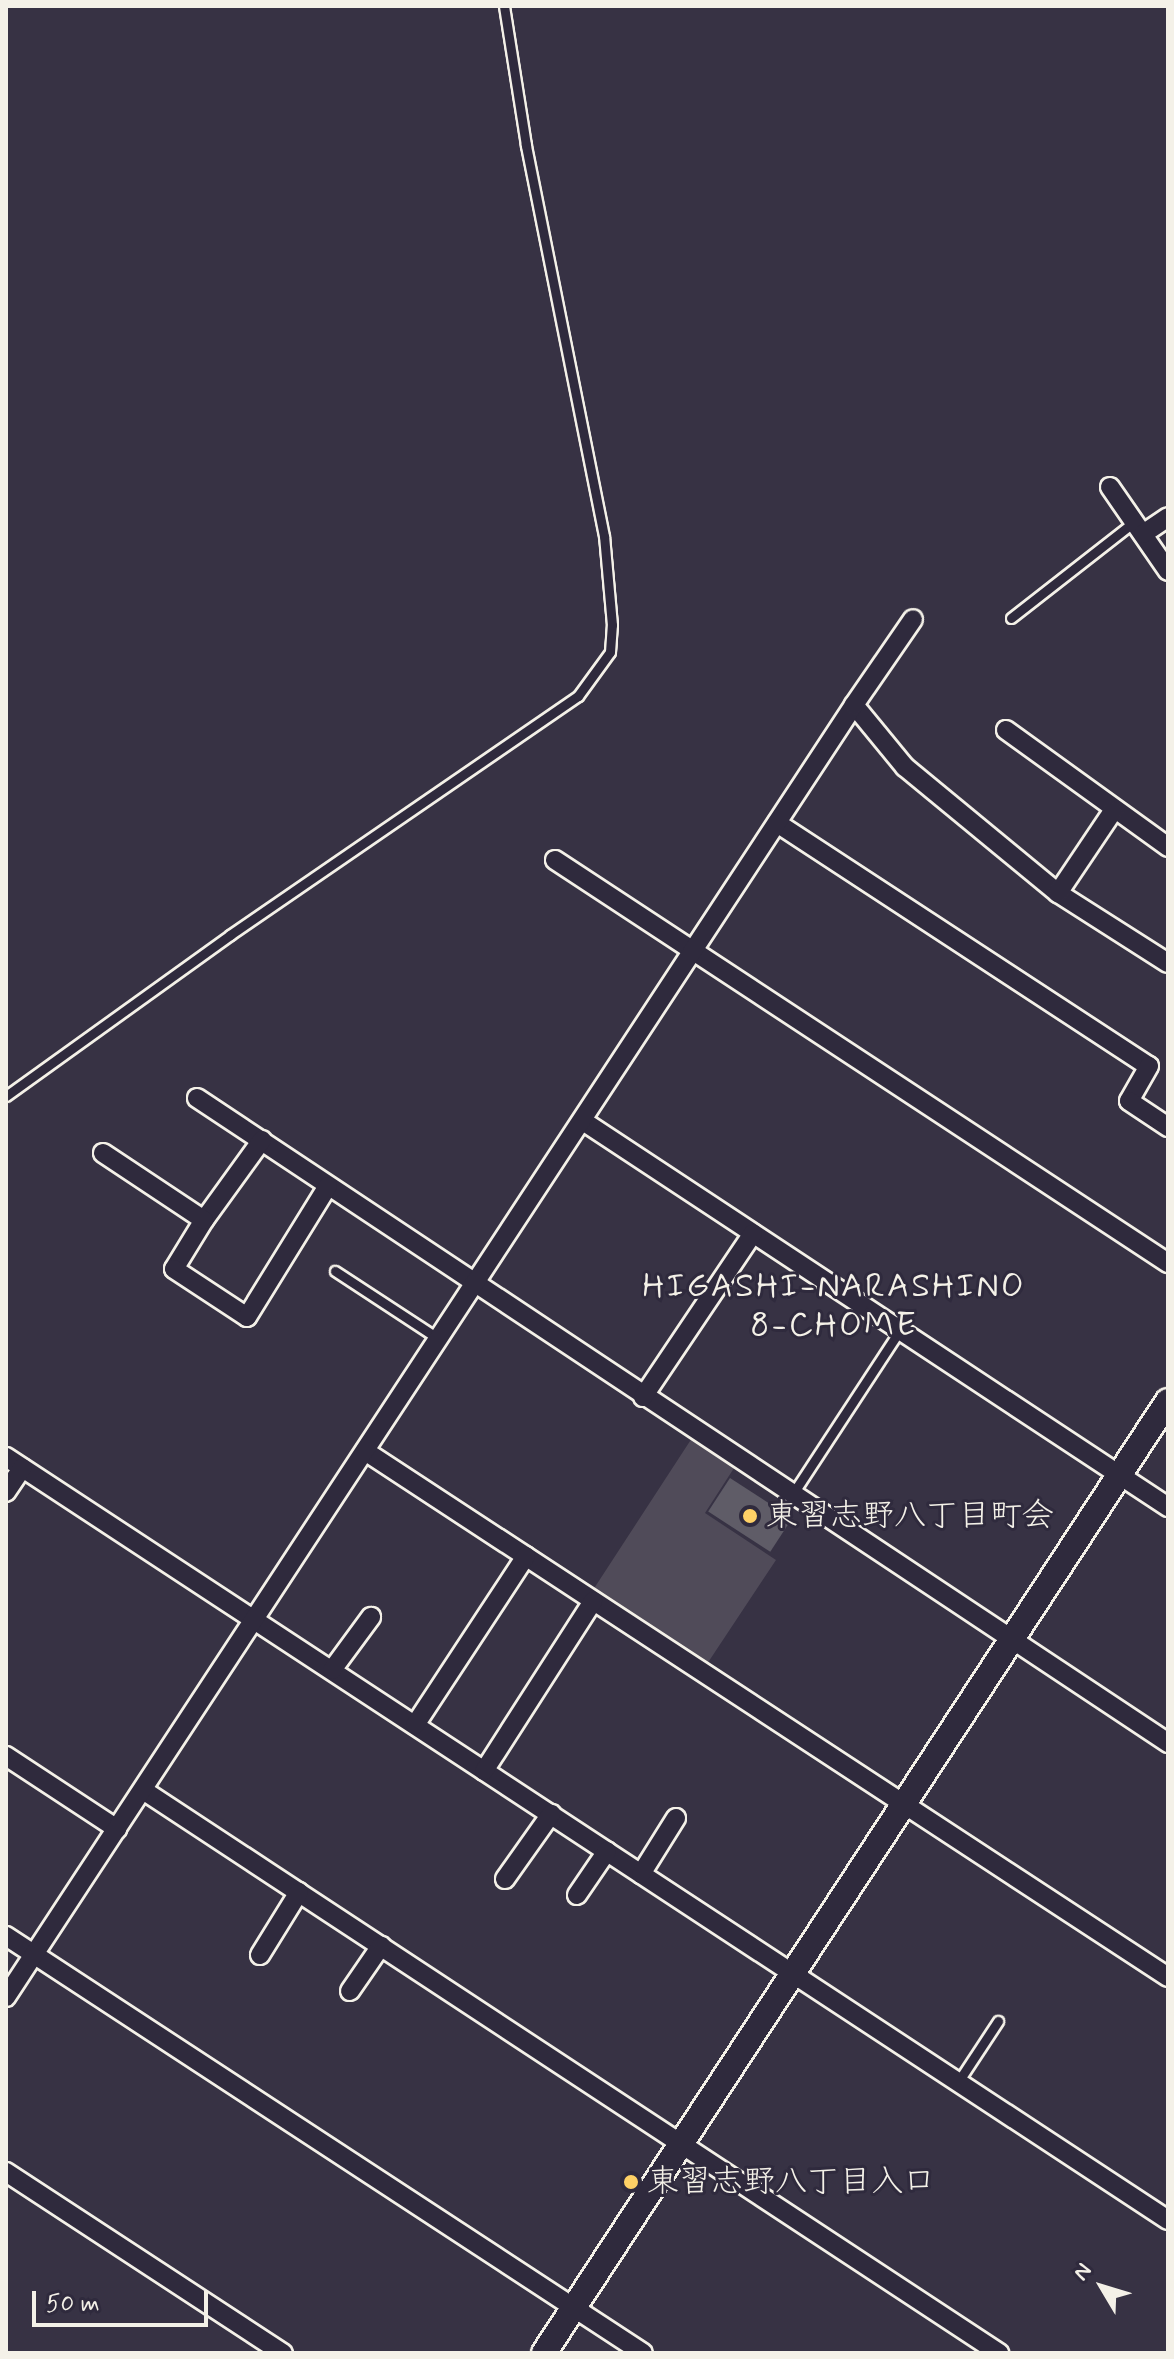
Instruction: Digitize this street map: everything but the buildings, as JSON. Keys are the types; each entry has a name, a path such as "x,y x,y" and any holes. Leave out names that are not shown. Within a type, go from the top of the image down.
{"street":[{"path":"1110,487 1168,571"},
{"path":"1139,528 1168,517"},
{"path":"6,1997 913,619"},
{"path":"854,705 905,767 1058,893 1168,963"},
{"path":"1006,730 1113,811 1168,847"},
{"path":"1058,893 1113,811"},
{"path":"777,823 1149,1066 1129,1101 1168,1127"},
{"path":"555,860 1168,1263"},
{"path":"197,1098 474,1285 1168,1743"},
{"path":"583,1121 1168,1507"},
{"path":"262,1140 204,1220 174,1269 247,1317 328,1186"},
{"path":"103,1153 204,1220"},
{"path":"643,1397 753,1233"},
{"path":"544,2353 1168,1401"},
{"path":"365,1451 1168,1977"},
{"path":"6,1492 14,1462 1168,2220"},
{"path":"415,1725 526,1556"},
{"path":"484,1771 593,1601"},
{"path":"332,1670 371,1617"},
{"path":"6,1756 117,1829"},
{"path":"143,1790 999,2353"},
{"path":"505,1879 551,1814"},
{"path":"641,1874 676,1818"},
{"path":"577,1895 607,1851"},
{"path":"260,1955 299,1892"},
{"path":"6,1936 643,2353"},
{"path":"350,1991 381,1946"},
{"path":"6,2172 283,2353"}],"lane":[{"path":"6,1096 243,926 578,696 610,652 612,625 604,536 526,145 504,6"},
{"path":"1011,618 1139,528"},
{"path":"335,1271 439,1339"},
{"path":"792,1495 900,1330"},
{"path":"958,2082 998,2021"}],"shaded area":[{"path":"692,1438 736,1465 705,1513 776,1560 707,1664 593,1590"}],"place":[{"name":"東習志野八丁目町会","path":"750,1516"},
{"name":"東習志野八丁目入口","path":"631,2182"}],"district":[{"name":"HIGASHI-NARASHINO 8-CHOME","path":"834,1306"}]}
